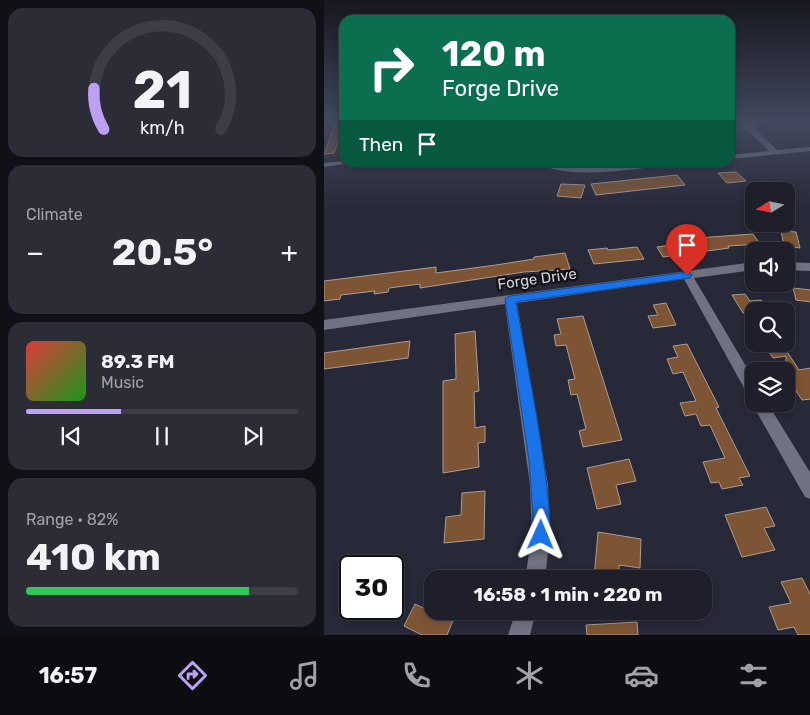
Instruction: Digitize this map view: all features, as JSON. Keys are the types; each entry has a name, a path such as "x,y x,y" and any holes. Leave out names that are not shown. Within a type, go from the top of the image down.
{"street":[{"path":"735,157 796,151"},
{"path":"324,165 339,164"},
{"path":"555,167 580,170 608,167"},
{"path":"795,266 810,267"},
{"name":"Forge Drive","path":"324,325 745,267"},
{"path":"687,275 745,376"},
{"path":"510,299 539,485 541,535 536,570"},
{"path":"765,412 810,490"},
{"path":"519,635 523,620"}],"building":[{"path":"325,151 335,151 334,153 324,154"},
{"path":"736,172 746,181 727,183 718,173"},
{"path":"677,175 685,185 596,195 591,184"},
{"path":"561,184 585,185 581,198 557,196"},
{"path":"781,232 796,232 800,248 795,247 795,242 783,242"},
{"path":"753,234 759,242 745,242 745,245 728,246 729,248 663,257 657,247 699,241 697,238"},
{"path":"637,247 644,259 594,264 588,250 607,248 608,250"},
{"path":"565,253 570,269 524,272 420,288 420,284 389,288 388,292 374,294 375,291 341,295 340,299 324,301 324,281 436,267 436,273"},
{"path":"795,288 811,290 811,302 796,300"},
{"path":"745,294 750,301 761,300 762,302 745,302 745,313 743,313 732,295"},
{"path":"666,303 676,325 653,328 648,316 658,315 653,305"},
{"path":"583,316 622,440 583,447 579,431 586,429 577,394 571,395 568,380 575,379 566,345 556,346 554,335 561,334 557,319"},
{"path":"475,331 479,391 474,392 475,428 485,426 485,442 478,443 479,467 443,473 443,381 456,379 455,334"},
{"path":"410,341 408,358 324,369 324,353"},
{"path":"687,344 719,407 716,408 750,476 739,478 743,485 722,489 719,482 711,483 703,462 725,458 710,425 701,426 696,414 685,416 680,403 696,401 683,372 673,374 667,359 678,357 673,346"},
{"path":"769,352 787,352 794,362 786,362 786,356 773,358"},
{"path":"795,364 799,370 811,368 811,399 802,400 795,390"},
{"path":"629,459 636,481 616,485 621,504 597,509 587,468"},
{"path":"485,491 484,539 444,543 446,517 461,515 462,493"},
{"path":"766,507 775,526 764,528 775,550 742,557 725,515"},
{"path":"598,532 641,539 640,568 619,565 619,570 595,570"},
{"path":"802,578 811,596 811,635 798,635 794,627 778,630 769,607 791,603 781,582"},
{"path":"415,604 424,608 424,620 453,620 447,635 422,635 404,626"},
{"path":"637,622 638,635 587,635 586,625"}],"route":[{"path":"541,535 536,461 510,299 687,275"}]}
